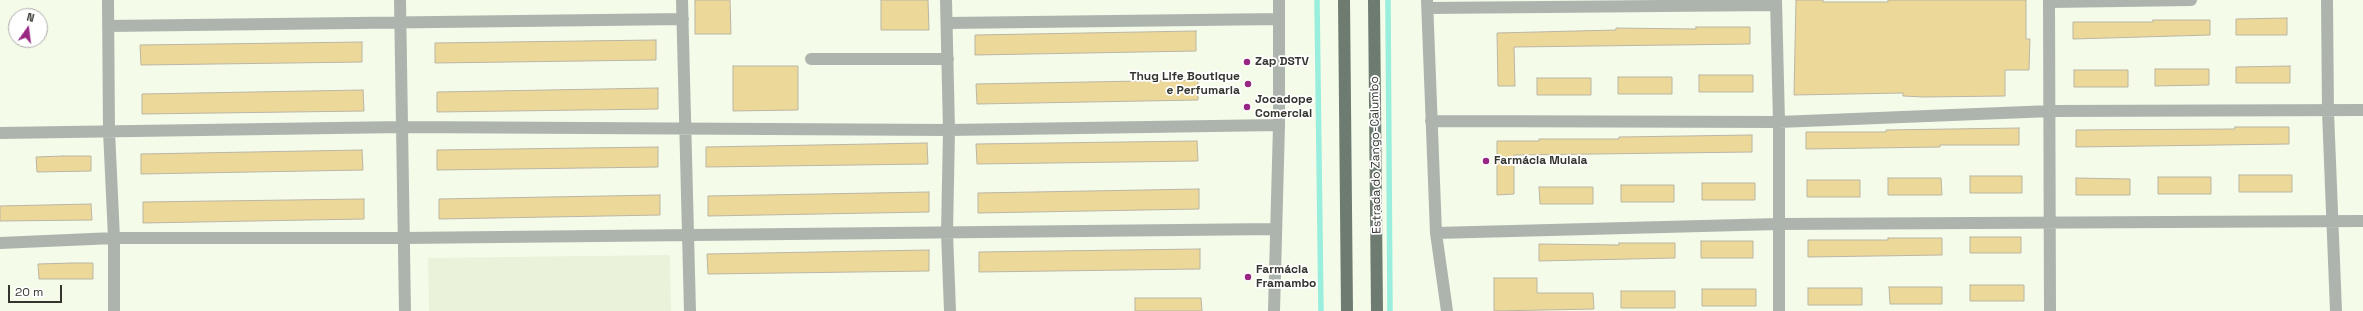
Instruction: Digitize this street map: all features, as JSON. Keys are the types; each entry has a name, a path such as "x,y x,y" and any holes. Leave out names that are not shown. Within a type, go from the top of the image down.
{"main road":[{"path":"1344,0 1347,311"},
{"name":"Estrada do Zango-Calumbo","path":"1374,0 1377,311"}],"street":[{"path":"108,0 109,131 114,238 114,311"},
{"path":"400,0 405,311"},
{"path":"682,0 684,128 690,311"},
{"path":"946,0 949,130 947,233 950,311"},
{"path":"1274,311 1279,125 1279,0"},
{"path":"2050,311 2051,111 2049,1 2191,0"},
{"path":"2327,0 2328,112 2334,222 2336,311"},
{"path":"1446,311 1436,232 1428,4 1776,3 1779,122 1779,311"},
{"path":"108,26 683,19"},
{"path":"947,23 1279,19"},
{"path":"811,58 948,59"},
{"path":"1431,121 1779,122 2051,111 2328,112 2363,110"},
{"path":"0,133 402,127 949,130 1279,125"},
{"path":"1436,232 1778,224 2363,221"},
{"path":"0,243 114,238 403,238 1276,229"}],"shaded area":[{"path":"670,255 671,311 429,311 428,258"}],"building":[{"path":"695,0 730,0 731,34 695,34"},
{"path":"881,0 928,0 929,30 881,30"},
{"path":"1796,0 1823,0 1823,2 1888,2 1888,0 2026,0 2026,39 2030,39 2029,70 2005,70 2005,96 1924,97 1903,96 1903,93 1794,95"},
{"path":"2287,18 2287,35 2236,35 2236,19"},
{"path":"2153,20 2210,20 2210,35 2073,39 2073,22 2153,22"},
{"path":"1696,27 1750,27 1750,44 1514,47 1515,86 1498,86 1497,33 1616,30 1616,28 1696,29"},
{"path":"1196,31 1196,51 975,55 975,35"},
{"path":"656,40 656,60 435,63 435,43"},
{"path":"362,42 362,62 141,65 140,45"},
{"path":"733,66 798,66 798,110 733,111"},
{"path":"2290,66 2290,83 2236,83 2236,67"},
{"path":"2155,69 2209,69 2209,85 2155,86"},
{"path":"2074,70 2128,70 2128,87 2074,87"},
{"path":"1699,75 1753,75 1753,92 1699,92"},
{"path":"1618,77 1672,77 1672,94 1618,94"},
{"path":"1537,78 1591,78 1591,95 1537,95"},
{"path":"1198,80 1198,100 977,104 976,84"},
{"path":"658,88 658,109 437,112 437,92"},
{"path":"363,90 364,111 142,114 142,94"},
{"path":"2235,127 2289,127 2289,144 2076,147 2076,130 2235,129"},
{"path":"2019,128 2019,145 1940,145 1940,147 1806,149 1806,132 1886,132 1886,130"},
{"path":"1752,135 1752,152 1514,155 1514,194 1497,195 1497,141"},
{"path":"1197,141 1198,161 977,164 976,144"},
{"path":"927,143 928,164 706,167 706,147"},
{"path":"658,147 658,167 437,170 437,150"},
{"path":"362,150 363,170 141,174 141,154"},
{"path":"91,156 91,171 37,172 36,157"},
{"path":"2239,175 2292,175 2292,192 2239,192"},
{"path":"1970,176 2022,176 2022,193 1970,193"},
{"path":"2158,177 2211,177 2211,194 2158,194"},
{"path":"1888,178 1941,178 1942,195 1888,195"},
{"path":"2076,178 2130,179 2130,195 2076,195"},
{"path":"1807,180 1860,180 1860,197 1807,197"},
{"path":"1702,183 1755,183 1755,200 1702,200"},
{"path":"1621,185 1674,185 1674,202 1621,202"},
{"path":"1539,187 1593,187 1593,204 1540,204"},
{"path":"1199,189 1199,209 978,213 978,193"},
{"path":"929,192 929,212 708,216 708,196"},
{"path":"660,195 660,215 439,219 439,199"},
{"path":"364,199 364,219 143,223 143,202"},
{"path":"91,204 92,220 0,221 0,206"},
{"path":"1970,237 2021,237 2021,253 1970,253"},
{"path":"1888,238 1942,238 1942,255 1808,257 1808,240 1888,240"},
{"path":"1701,241 1753,241 1753,258 1701,258"},
{"path":"1619,243 1675,243 1675,258 1539,261 1539,244 1619,245"},
{"path":"1200,249 1200,269 979,272 979,252"},
{"path":"929,250 929,271 708,274 707,254"},
{"path":"93,263 93,279 39,279 38,264"},
{"path":"1494,278 1537,278 1537,293 1593,293 1594,309 1494,311"},
{"path":"1970,285 2024,285 2024,301 1970,301"},
{"path":"1889,287 1942,287 1942,304 1890,304"},
{"path":"1808,288 1862,288 1862,305 1808,305"},
{"path":"1702,289 1756,289 1756,306 1702,306"},
{"path":"1621,291 1675,291 1675,308 1621,308"},
{"path":"1135,298 1201,298 1202,311 1135,311"}],"waterway":[{"path":"1317,0 1321,311"},
{"path":"1388,0 1390,311"}],"place":[{"name":"Zap DSTV","path":"1247,62"},
{"name":"Thug Life Boutique e Perfumaria","path":"1248,84"},
{"name":"Jocadope Comercial","path":"1247,107"},
{"name":"Farmácia Mulala","path":"1486,161"},
{"name":"Farmácia Framambo","path":"1248,277"}]}
